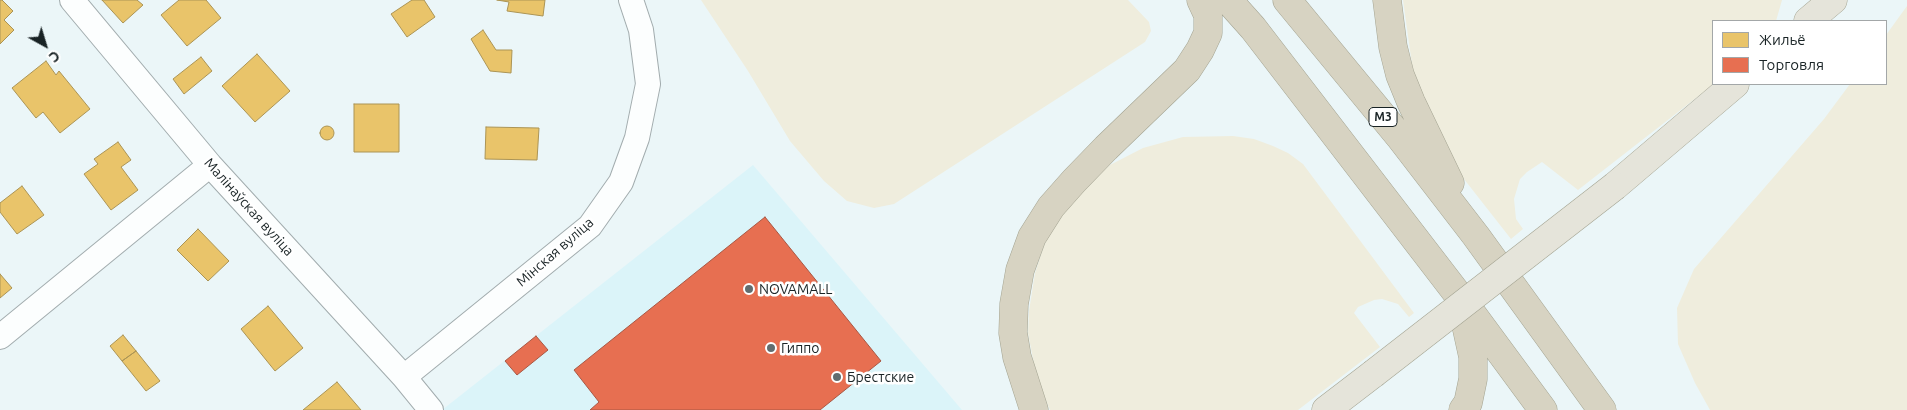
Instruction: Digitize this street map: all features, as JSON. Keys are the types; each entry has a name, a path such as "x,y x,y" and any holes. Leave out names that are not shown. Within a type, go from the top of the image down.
{"highway":[{"path":"1034,410 1017,356 1013,332 1014,304 1020,270 1032,237 1051,207 1074,182 1186,70 1200,50 1208,33 1208,15 1201,0"},
{"path":"1228,0 1253,28 1459,296 1543,410"},
{"name":"М3","path":"1287,0 1399,136 1476,236 1602,410"},
{"path":"1387,0 1393,47 1400,75 1411,102 1476,236"},
{"path":"1459,296 1473,357 1473,379 1468,403 1463,410"}],"main road":[{"path":"1809,20 1834,0"},
{"path":"1326,410 1615,186 1734,85"}],"street":[{"name":"Малінаўская вуліца","path":"72,0 210,165 404,377 431,410"},
{"name":"Мінская вуліца","path":"404,377 590,226 621,182 637,138 648,84 642,30 631,0"},
{"path":"0,337 210,165"}],"shaded area":[{"path":"701,0 1128,0 1149,22 1151,31 1145,42 894,204 874,208 847,201 824,181 790,141 748,71"},
{"path":"1403,0 1782,0 1776,20 1712,20 1713,85 1578,190 1542,162 1527,172 1520,179 1514,199 1516,219 1523,229 1511,239 1442,151 1413,72"},
{"path":"1907,6 1907,410 1710,410 1695,383 1678,344 1677,308 1694,269 1824,119 1849,85 1887,85 1887,34"},
{"path":"1233,136 1254,139 1273,146 1288,153 1303,164 1414,313 1409,317 1398,304 1382,299 1374,300 1358,307 1354,313 1380,347 1298,410 1050,410 1037,380 1028,333 1029,311 1035,273 1054,223 1082,189 1110,165 1143,148 1183,137"},
{"path":"753,165 962,410 442,410"}],"building: Жильё":[{"path":"0,0 13,11 4,20 14,30 0,44"},
{"path":"102,0 137,0 143,5 123,23"},
{"path":"179,0 206,0 221,18 187,46 161,15"},
{"path":"412,0 424,0 435,17 407,37 391,14"},
{"path":"497,0 545,0 543,16 507,11 509,2"},
{"path":"483,30 496,50 512,50 511,73 490,71 471,39"},
{"path":"257,54 290,91 255,122 222,86"},
{"path":"201,57 212,71 184,94 173,79"},
{"path":"46,61 56,75 59,71 90,109 60,133 43,112 36,118 12,88"},
{"path":"354,104 399,104 399,152 354,152"},
{"path":"324,126 330,126 334,133 330,140 324,140 320,136 320,130"},
{"path":"486,127 539,128 537,160 485,159"},
{"path":"118,142 131,160 121,167 138,190 111,210 84,174 98,164 94,159"},
{"path":"22,186 44,215 17,234 0,212 0,203"},
{"path":"198,229 229,261 208,281 177,250"},
{"path":"0,274 12,288 0,298"},
{"path":"268,306 303,348 275,371 241,329"},
{"path":"123,335 136,351 122,361 110,346"},
{"path":"136,351 160,381 146,391 122,361"},
{"path":"337,382 361,410 303,410"}],"building: Торговля":[{"name":"NOVAMALL","path":"765,217 881,361 820,410 590,410 599,402 574,370"},
{"path":"536,336 548,350 517,375 505,361"}],"place":[{"name":"NOVAMALL","path":"749,289"},
{"name":"Гиппо","path":"771,348"},
{"name":"Брестские","path":"837,377"}]}
